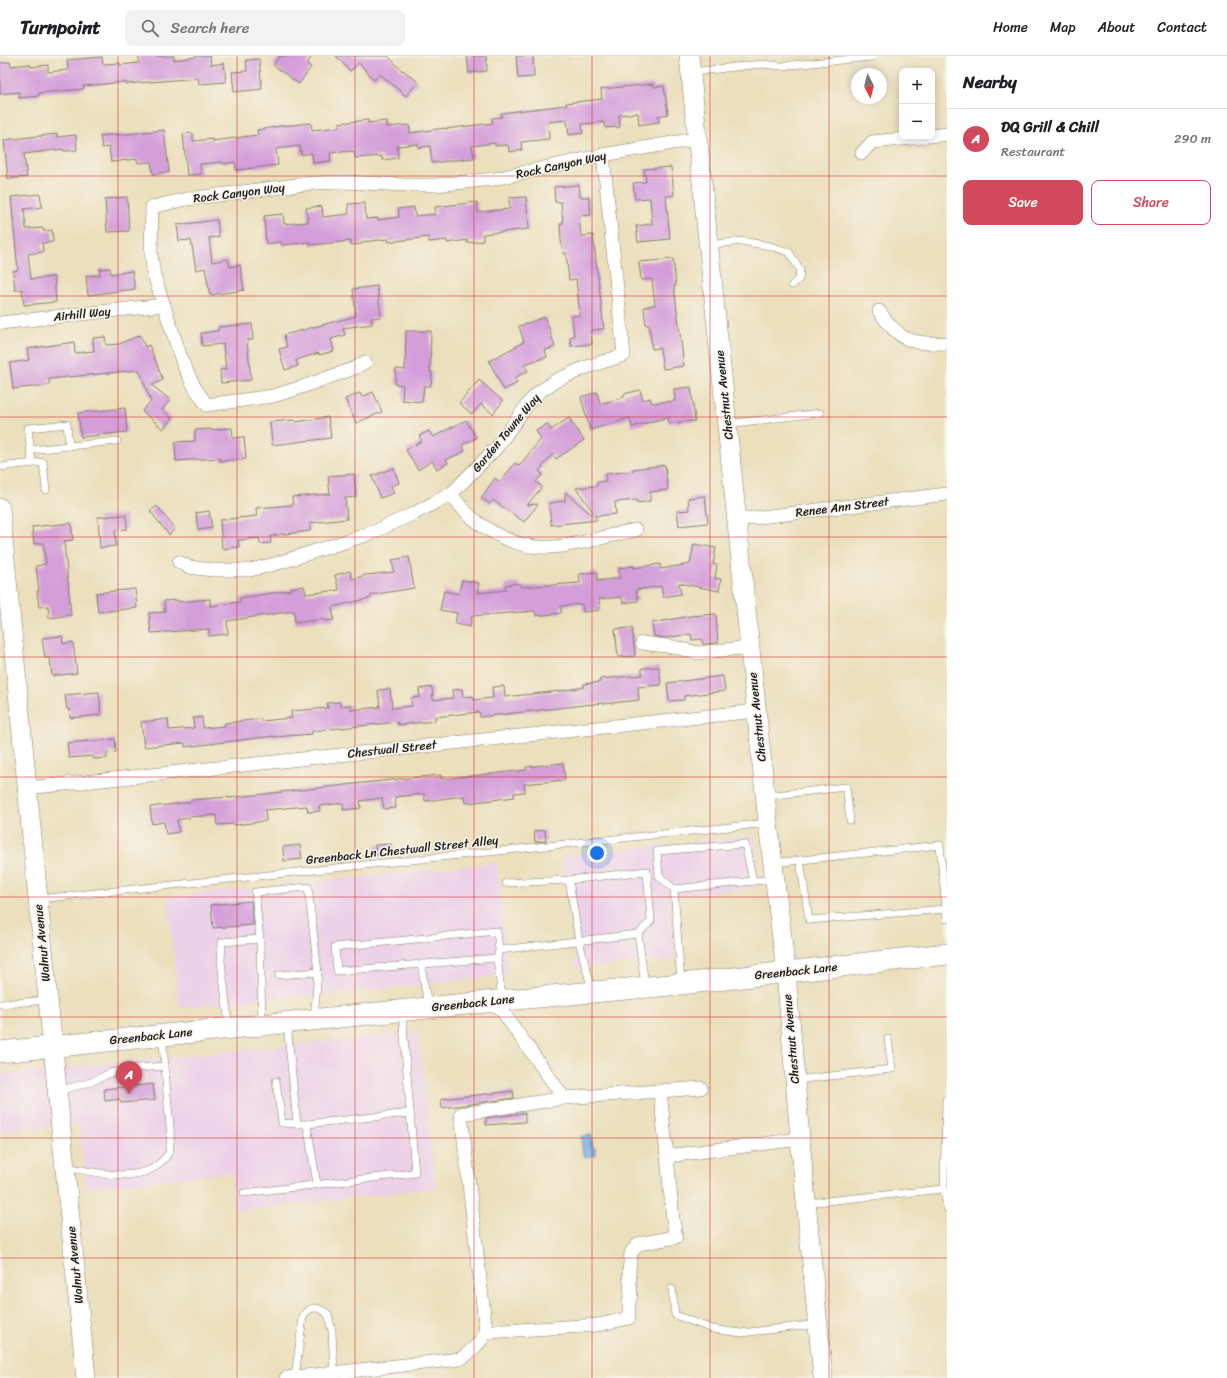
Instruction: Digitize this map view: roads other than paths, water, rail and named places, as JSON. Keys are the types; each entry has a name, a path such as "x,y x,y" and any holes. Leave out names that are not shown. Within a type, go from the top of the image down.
{"main road":[{"name":"Greenback Lane","path":"0,1052 498,1000 681,984 947,954"}],"street":[{"name":"Chestnut Avenue","path":"689,64 765,796 786,972 800,1139 824,1378"},
{"path":"935,136 947,134"},
{"name":"Rock Canyon Way","path":"365,362 355,368 273,396 207,405 195,388 183,364 154,275 152,259 152,207 187,199 313,183 344,182 406,185 494,179 603,155 696,139"},
{"path":"862,153 872,142 899,139"},
{"name":"Garden Towne Way","path":"178,562 189,567 212,570 250,570 275,564 369,534 387,524 415,513 451,494 497,447 530,401 539,392 568,374 624,356 603,155"},
{"name":"Airhill Way","path":"0,323 164,305"},
{"path":"879,311 899,335 908,340 917,343 947,343"},
{"path":"451,494 464,510 476,521 506,539 528,546 551,548 573,545 636,530"},
{"name":"Renee Ann Street","path":"737,520 947,494"},
{"name":"Walnut Avenue","path":"0,508 4,587 27,788 86,1378"},
{"path":"642,643 674,647 698,653 750,647"},
{"name":"Chestwall Street","path":"27,788 756,710"},
{"path":"498,1000 564,1098"},
{"path":"291,1377 460,1358 467,1355 471,1349 485,1337 486,1332 461,1114 564,1098 701,1088"},
{"path":"486,1332 598,1325 629,1318 629,1300 631,1296 629,1271 631,1253 638,1244 676,1237 660,1092"},
{"path":"668,1156 800,1139"}],"lane":[{"path":"689,64 761,64 781,66 872,57"},
{"path":"708,246 742,241 770,246 789,252 800,270 799,279 792,286"},
{"path":"727,424 820,413"},
{"path":"32,463 28,428 67,424 69,446"},
{"path":"31,450 117,441"},
{"path":"0,467 44,462 46,490"},
{"path":"765,796 846,787 850,820"},
{"name":"Greenback Ln Chestwall Street Alley","path":"38,899 768,823"},
{"path":"681,984 674,889 659,876 657,851 745,844 753,881"},
{"path":"674,889 753,881 800,860 940,845 947,919"},
{"path":"800,860 809,920 946,909"},
{"path":"498,1000 498,954 497,931 335,947 337,971 421,964 498,954 579,941 638,934 651,921 647,871 569,880 506,883"},
{"path":"569,880 579,941 593,992"},
{"path":"262,1025 260,939 255,892 308,887 318,972 314,1019"},
{"path":"638,934 646,987"},
{"path":"229,1028 222,961 222,942 260,939"},
{"path":"421,964 428,1007"},
{"path":"279,975 318,972"},
{"path":"0,1004 48,1000"},
{"path":"244,1193 415,1173 402,1010"},
{"path":"286,1022 297,1124"},
{"path":"64,1166 103,1174 131,1174 153,1168 168,1154 171,1138 162,1035"},
{"path":"795,1080 892,1069 888,1039"},
{"path":"57,1092 91,1082 110,1073 138,1068 165,1066"},
{"path":"276,1081 282,1123 307,1124 410,1113"},
{"path":"947,1100 944,1189 947,1208"},
{"path":"307,1124 317,1184"},
{"path":"807,1204 944,1189"},
{"path":"672,1289 675,1315 712,1329 741,1334 818,1324"},
{"path":"291,1377 303,1317 311,1308 321,1308 328,1314 332,1331 334,1372"}],"water":[{"path":"591,1135 593,1148 595,1148 596,1155 585,1157 585,1155 583,1155 581,1136"}],"place":[{"name":"DQ Grill & Chill","path":"129,1094"}]}
